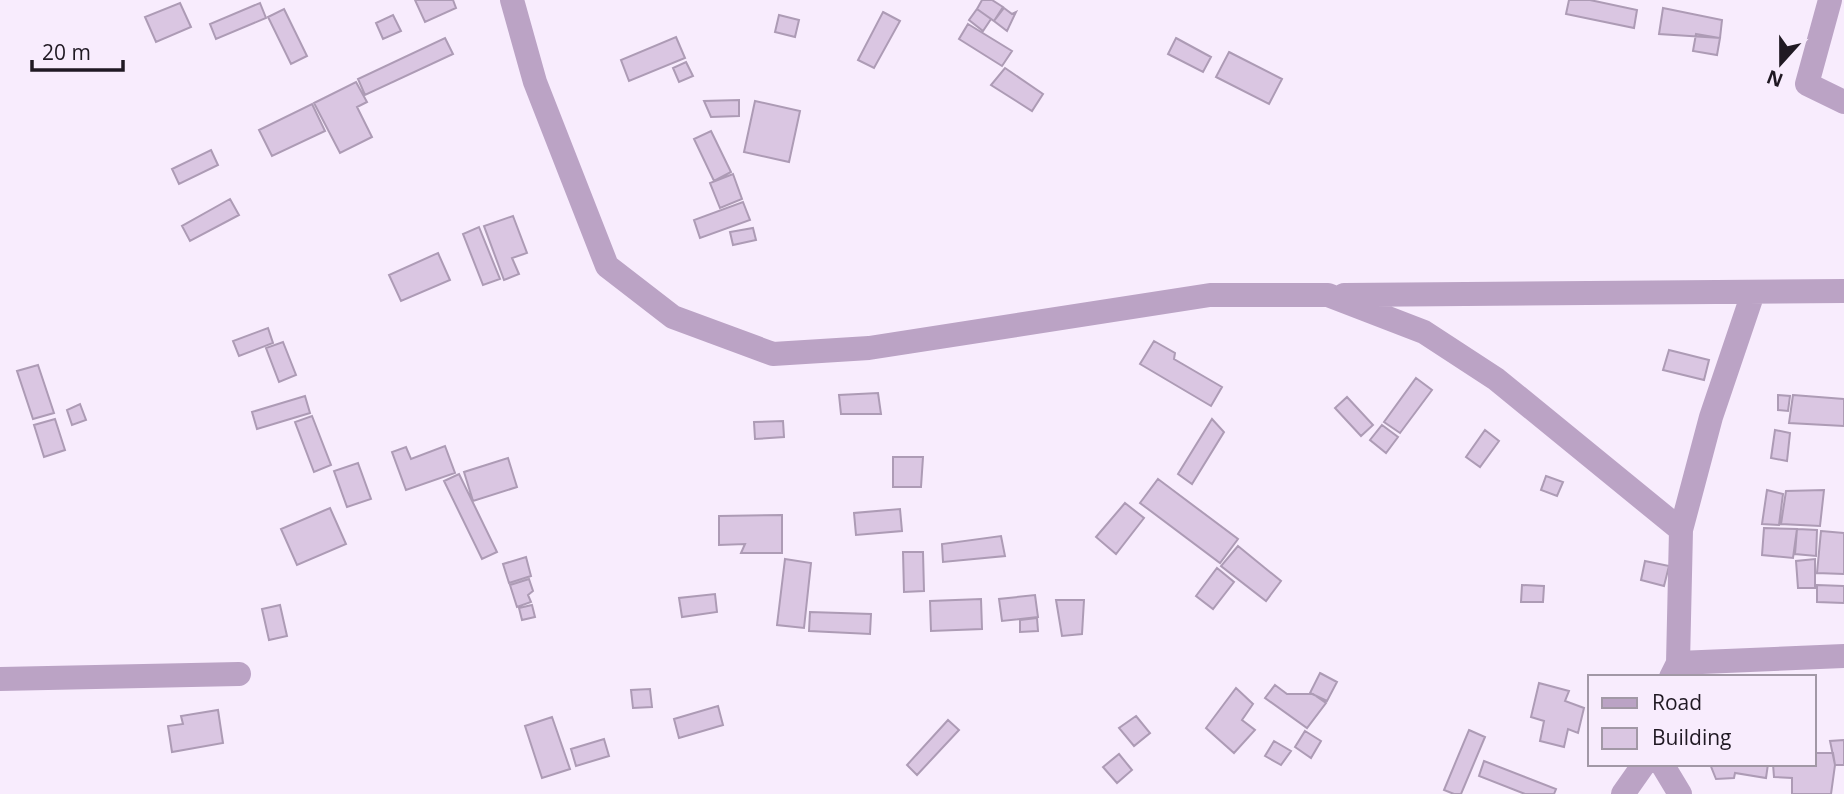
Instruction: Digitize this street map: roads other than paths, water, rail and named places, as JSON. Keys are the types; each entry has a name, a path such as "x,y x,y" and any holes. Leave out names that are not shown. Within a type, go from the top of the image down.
{"street":[{"path":"512,0 535,82 607,266 673,317 773,354 869,348 1210,295 1844,291"},
{"path":"1830,0 1807,84 1844,102"},
{"path":"1753,293 1711,417 1681,530 1674,670 1844,656"},
{"path":"1328,295 1424,332 1486,373 1681,530"},
{"path":"0,679 239,674"},
{"path":"1623,794 1643,766"},
{"path":"1663,766 1680,794"}]}
